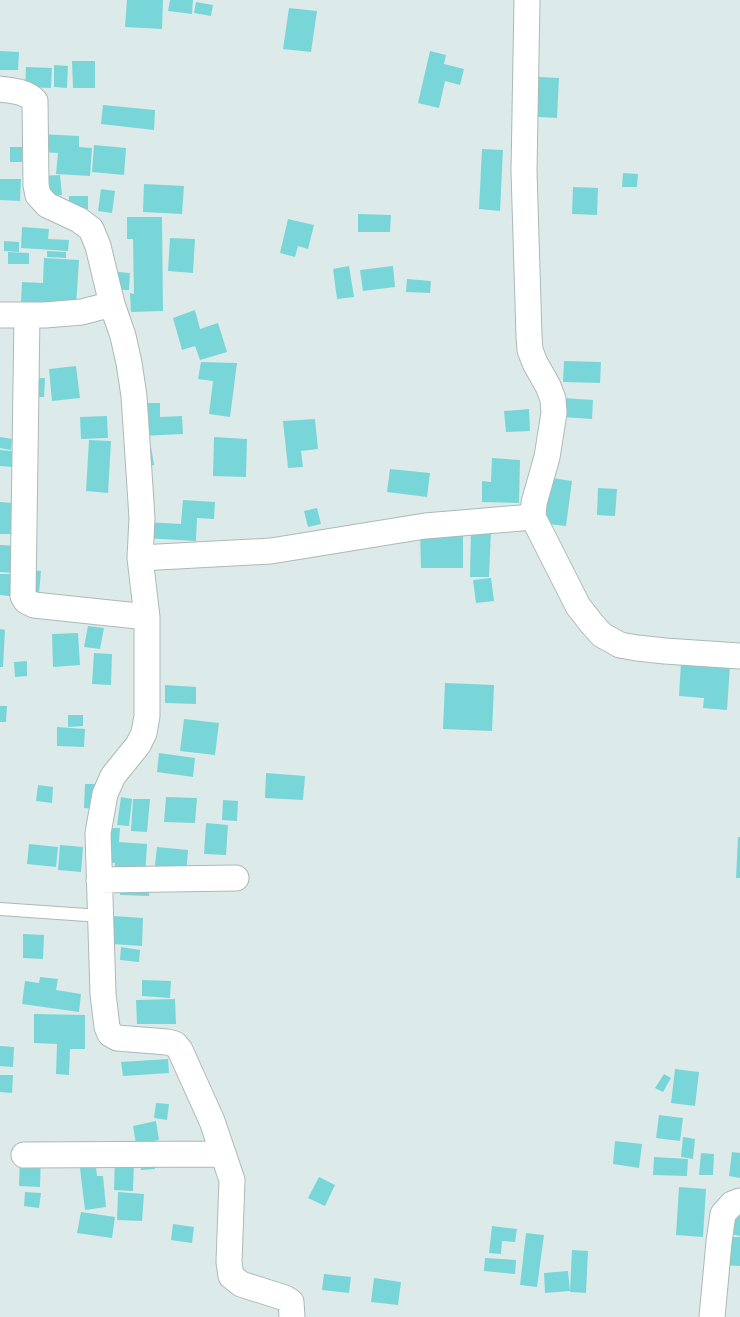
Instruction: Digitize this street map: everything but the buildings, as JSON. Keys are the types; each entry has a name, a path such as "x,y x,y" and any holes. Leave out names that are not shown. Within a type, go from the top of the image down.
{"street":[{"path":"527,0 524,171 529,336 530,350 553,399 554,413 547,457 534,503 533,517 578,606 602,635 620,646 740,656"},
{"path":"0,89 24,93 31,96 34,101 36,185 38,195 47,205 79,220 91,229 98,246 112,304 123,336 134,396 142,518 140,558 147,617 147,716 144,734 138,745 113,776 104,794 98,833 107,1028 110,1034 118,1038 167,1042 175,1044 180,1050 212,1121 232,1180 229,1262 231,1276 240,1284 285,1298 291,1302 292,1317"},
{"path":"0,315 82,312 112,304"},
{"path":"27,315 23,596 26,601 34,605 147,617"},
{"path":"140,558 271,551 425,526 533,517"},
{"path":"99,880 236,878"},
{"path":"24,1155 223,1154"},
{"path":"712,1317 723,1214 732,1204 740,1201"}],"lane":[{"path":"0,909 101,916"}]}
